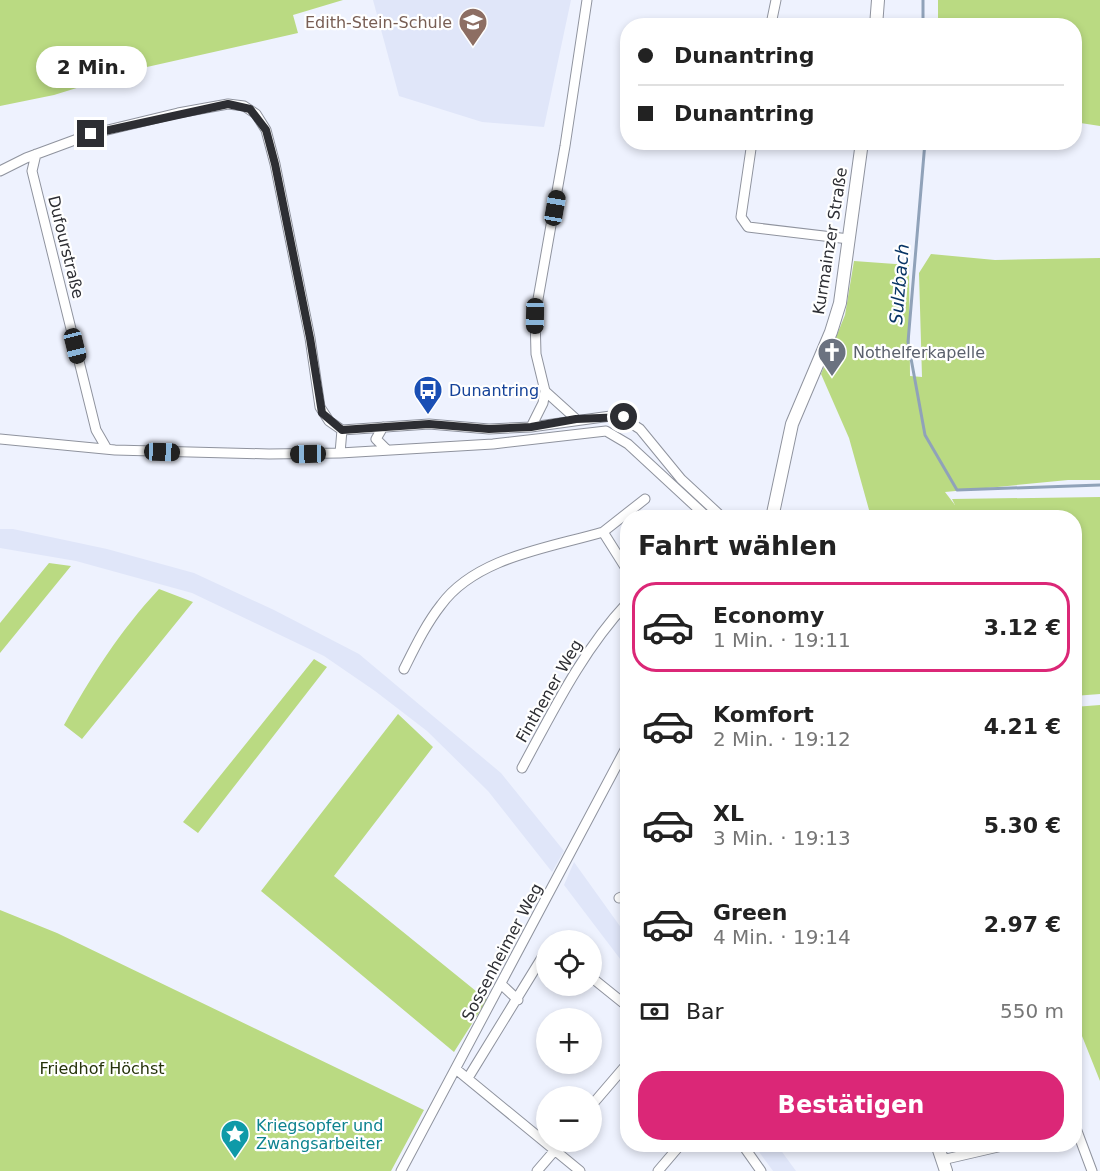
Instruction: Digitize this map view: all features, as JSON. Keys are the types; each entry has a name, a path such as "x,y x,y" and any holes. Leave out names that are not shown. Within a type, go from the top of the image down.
{"main road":[{"path":"877,18 878,0"},
{"name":"Kurmainzer Straße","path":"774,510 792,424 836,316 861,150"}],"street":[{"path":"531,427 543,403 545,392 536,354 535,316 567,137 587,0"},
{"path":"772,18 776,0"},
{"path":"0,171 36,154 91,134 218,106 236,104 244,106 256,114 266,130 275,164 310,338 322,413 342,430 429,424 489,429 531,427 576,419 618,416 638,427 681,479 714,510"},
{"path":"751,150 741,217 748,227 849,239"},
{"name":"Dufourstraße","path":"36,154 32,171 96,430 107,449"},
{"path":"545,392 576,419"},
{"path":"383,427 376,439 387,450"},
{"path":"628,444 638,427"},
{"path":"340,453 342,430"},
{"path":"0,439 107,449 269,454 340,453 493,444 596,430 614,433 700,510"},
{"path":"642,458 651,446 650,441"},
{"path":"671,483 681,479"},
{"path":"632,510 645,500"},
{"path":"404,669 441,603 461,584 509,560 603,532 620,519"},
{"path":"603,532 620,559"},
{"name":"Finthener Weg","path":"522,768 569,681 620,612"},
{"name":"Sossenheimer Weg","path":"402,1171 620,759"},
{"name":"Sossenheimer Weg","path":"468,1078 536,968"},
{"path":"501,985 518,1000"},
{"path":"602,986 620,1000"},
{"path":"457,1070 536,1134"},
{"path":"602,1093 620,1072"},
{"path":"1082,1145 1092,1171"},
{"path":"537,1171 553,1152"},
{"path":"557,1152 580,1171"},
{"path":"658,1171 674,1152"},
{"path":"748,1152 761,1171"},
{"path":"944,1165 985,1152"}],"shaded area":[{"name":"Edith-Stein-Schule","path":"373,0 571,0 544,127 482,122 399,96"},
{"path":"0,529 13,529 107,549 194,573 274,610 359,654 501,773 564,851 552,872 488,791 427,731 324,656 192,593 76,561 0,548"},
{"path":"574,862 620,926 620,959 602,935 602,930 598,930 564,885"},
{"path":"759,1152 782,1152 796,1171 773,1171"}],"green space":[{"path":"0,0 343,0 293,15 298,33 138,69 54,95 0,106"},
{"path":"938,0 1100,0 1100,126 1082,123 1082,18 938,18"},
{"path":"931,254 995,260 1100,258 1100,480 1068,480 945,492 955,505 952,499 1100,497 1100,694 1082,695 1082,510 869,510 849,438 821,374 845,315 854,261 909,265 910,376 922,377 919,273"},
{"path":"49,563 71,566 0,653 0,623"},
{"path":"159,589 193,602 82,739 64,725 107,654"},
{"path":"314,659 327,667 198,833 183,822"},
{"path":"1100,705 1100,1081 1082,1036 1082,706"},
{"path":"398,714 433,747 334,876 487,1000 454,1052 261,891"},
{"name":"Friedhof Höchst","path":"0,910 57,933 424,1110 391,1171 0,1171"}],"waterway":[{"name":"Sulzbach","path":"923,0 923,18"},
{"name":"Sulzbach","path":"924,150 908,342 925,435 957,490 1100,485"}],"place":[{"name":"Edith-Stein-Schule","path":"473,48"},
{"name":"Nothelferkapelle","path":"832,378"},
{"name":"Dunantring","path":"428,416"},
{"name":"Kriegsopfer und Zwangsarbeiter","path":"235,1160"}],"route":[{"path":"91,134 178,113 228,104 244,106 256,114 266,130 275,164 310,338 322,413 329,422 342,430 429,424 489,429 531,427 605,416 624,417"}]}
